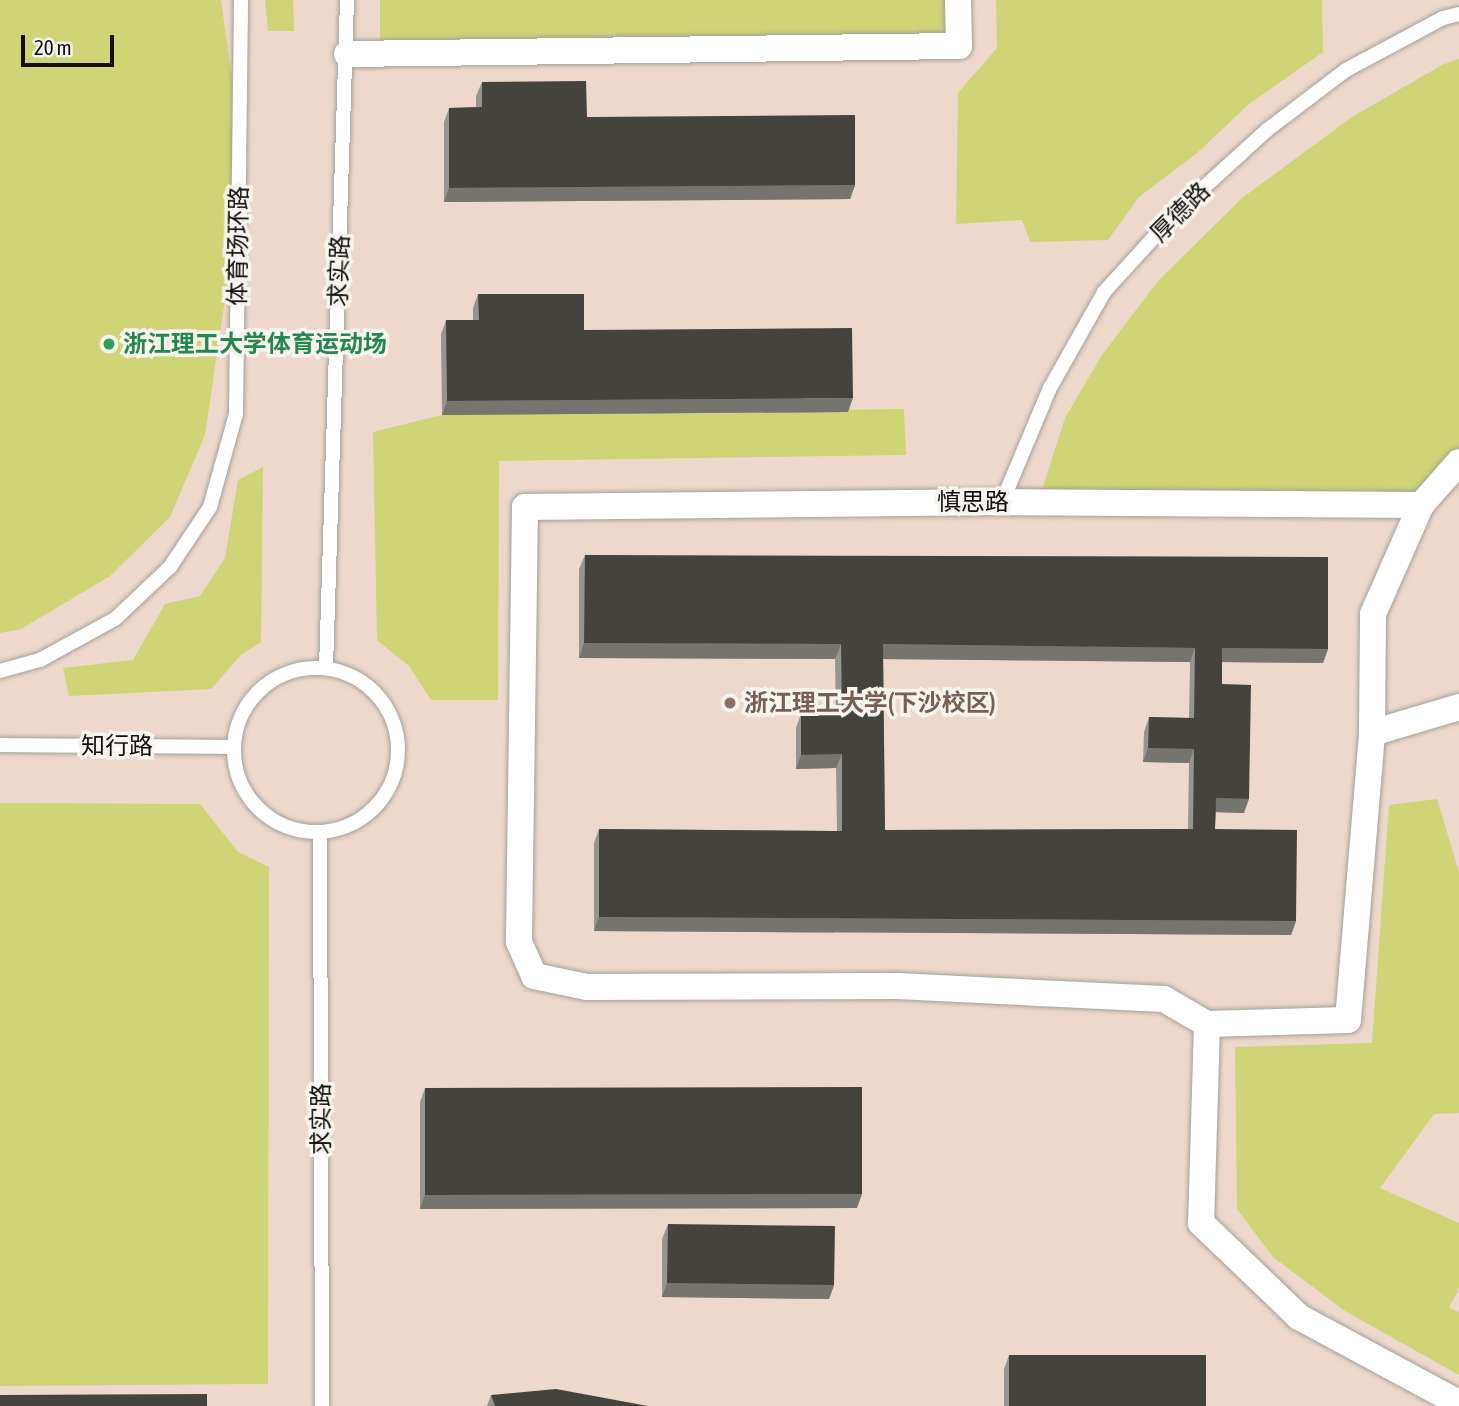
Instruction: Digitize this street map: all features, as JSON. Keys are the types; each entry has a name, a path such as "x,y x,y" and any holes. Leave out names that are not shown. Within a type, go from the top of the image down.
{"street":[{"path":"347,54 959,46 958,0"},
{"path":"1459,463 1421,505 1373,614 1372,733 1348,1020 1207,1024 1201,1223 1299,1317 1459,1403"},
{"name":"慎思路","path":"1207,1024 1164,999 897,986 587,987 534,976 519,942 526,508 1002,502 1421,505"},
{"path":"1372,733 1459,707"}],"lane":[{"name":"体育场环路","path":"0,671 40,660 115,619 170,566 210,507 236,414 241,0"},
{"name":"求实路","path":"326,668 347,0"},
{"name":"厚德路","path":"1002,502 1050,388 1104,292 1178,211 1267,130 1346,70 1443,19 1459,14"},
{"path":"326,668 352,676 375,691 390,713 398,739 397,766 388,791 370,812 347,826 320,832 293,829 269,817 249,798 237,774 234,747 239,720 253,697 274,679 299,669 326,668"},
{"name":"知行路","path":"0,745 234,747"},
{"name":"求实路","path":"320,832 322,1406"}],"shaded area":[{"name":"浙江理工大学(下沙校区)","path":"0,0 1459,0 1459,1406 0,1406"}],"green space":[{"name":"浙江理工大学体育运动场","path":"0,0 221,0 232,79 232,252 205,435 170,517 110,576 21,629 0,633"},
{"path":"265,0 293,0 294,31 268,31"},
{"path":"380,0 958,0 959,46 380,53"},
{"path":"996,0 1322,0 1323,52 1249,104 1197,153 1139,197 1108,240 1030,242 1022,220 956,224 958,93 997,48"},
{"path":"1459,59 1459,462 1421,505 1038,502 1065,418 1102,355 1158,281 1242,198 1352,117 1442,65"},
{"path":"904,409 906,455 499,461 498,700 431,700 409,666 377,640 373,432 442,415"},
{"path":"263,467 261,642 242,654 211,689 69,696 63,668 133,660 165,604 200,596 225,558 238,480"},
{"path":"1437,799 1459,872 1459,1113 1434,1114 1380,1188 1459,1223 1459,1288 1449,1308 1459,1312 1459,1375 1345,1311 1273,1257 1237,1209 1235,1047 1372,1043 1389,805"},
{"path":"0,803 200,804 238,852 269,867 268,1384 0,1386"}],"building":[{"path":"586,81 587,117 855,115 855,185 449,188 449,108 482,107 482,82"},
{"path":"478,294 584,294 584,330 852,328 853,398 447,401 446,320 479,320"},
{"path":"585,555 1328,557 1328,649 1222,648 1222,684 1251,685 1249,799 1216,798 1215,829 1297,830 1296,921 599,917 599,829 842,831 842,754 801,755 801,714 842,714 841,644 584,643","holes":["883,644 1195,648 1194,718 1149,717 1148,748 1194,749 1193,829 885,830"]},
{"path":"862,1087 862,1194 425,1195 425,1088"},
{"path":"668,1224 835,1226 834,1285 667,1283"},
{"path":"1009,1355 1206,1355 1206,1406 1009,1406"},
{"path":"556,1389 648,1406 495,1406 491,1395"},
{"path":"207,1394 207,1406 0,1406 0,1395"}],"place":[{"name":"浙江理工大学体育运动场","path":"109,344"},
{"name":"浙江理工大学(下沙校区)","path":"730,703"}]}
